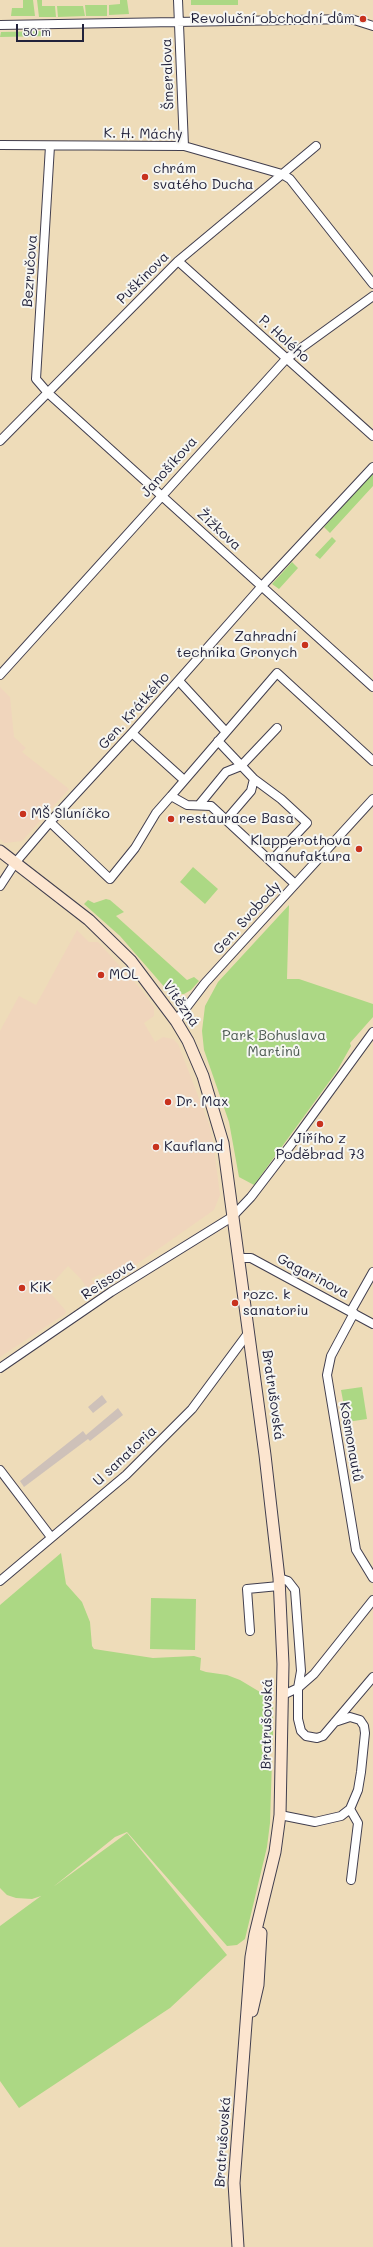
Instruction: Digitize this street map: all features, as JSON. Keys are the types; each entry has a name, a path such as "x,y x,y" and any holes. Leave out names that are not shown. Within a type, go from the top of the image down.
{"main road":[{"name":"Vítězná","path":"0,851 89,920 125,956 176,1020 188,1040 202,1076 223,1143 232,1216"},
{"name":"Bratrušovská","path":"232,1216 249,1332 279,1582 283,1695 280,1815 275,1852 252,1949 234,2183 238,2247"}],"street":[{"name":"Šmeralova","path":"178,0 184,146"},
{"path":"0,25 352,18 373,26"},
{"name":"K. H. Máchy","path":"0,145 184,146 282,174 290,180 373,284"},
{"name":"Bezručova","path":"48,393 36,379 50,146"},
{"name":"Puškinova","path":"0,441 178,261 316,146"},
{"name":"P. Holého","path":"178,261 373,436"},
{"name":"Janošíkova","path":"0,675 161,495 286,359 373,296"},
{"name":"Žižkova","path":"48,393 373,687"},
{"name":"Gen. Krátkého","path":"0,886 15,863 50,822 179,681 262,586 373,467"},
{"path":"50,822 110,879 170,796 277,673 373,761"},
{"path":"179,681 226,732"},
{"path":"199,806 226,772 240,766 277,728"},
{"path":"132,733 184,780"},
{"path":"218,741 240,766 254,779 307,823 272,860"},
{"path":"227,819 251,791 254,779"},
{"path":"170,796 187,805 211,806 272,860 295,884"},
{"name":"Gen. Svobody","path":"176,1020 205,984 373,799"},
{"name":"Reissova","path":"0,1368 111,1292 232,1216 251,1197 373,1032"},
{"name":"Gagarinova","path":"239,1258 251,1258 373,1324"},
{"name":"Kosmonautů","path":"373,1272 331,1356 327,1375 356,1550 373,1578"},
{"name":"U sanatoria","path":"0,1581 126,1475 192,1409 249,1332"},
{"path":"1,1472 51,1537"},
{"path":"250,1631 247,1589 288,1581 295,1590 301,1671 298,1688 298,1719 301,1731 306,1736 317,1738 323,1736 373,1677"},
{"path":"283,1695 298,1688 314,1674 373,1600"},
{"path":"280,1815 315,1822 341,1816 350,1809 358,1790 366,1733 360,1720 350,1717 334,1722"},
{"path":"350,1809 358,1823 351,1880"}],"shaded area":[{"name":"MŠ Sluníčko","path":"0,687 10,697 14,737 26,748 22,752 69,789 22,841 4,843 0,839"},
{"path":"77,930 89,942 98,942 140,988 154,1007 154,1016 144,1023 155,1042 163,1037 173,1039 178,1044 209,1124 213,1141 220,1195 214,1210 117,1278 110,1278 103,1273 91,1279 94,1283 91,1295 81,1279 68,1266 47,1289 66,1311 65,1314 0,1357 0,1031 19,996 36,1005"},
{"path":"102,1395 107,1402 93,1413 88,1407"},
{"path":"118,1408 123,1415 90,1441 88,1439 24,1487 20,1481 83,1431 86,1435"}],"green space":[{"path":"23,0 33,0 35,16 11,16 12,8 23,8"},
{"path":"37,0 42,0 42,6 55,6 56,17 39,17"},
{"path":"120,0 127,0 129,14 109,15 109,5 120,4"},
{"path":"191,0 238,0 238,5 191,5"},
{"path":"85,5 107,5 107,16 86,16"},
{"path":"57,6 83,6 85,16 58,17"},
{"path":"50,31 50,36 0,37 1,32"},
{"path":"373,473 373,486 330,533 324,527"},
{"path":"332,537 336,541 320,559 315,555"},
{"path":"292,562 298,568 279,589 272,584"},
{"path":"193,867 218,889 205,904 180,882"},
{"path":"106,899 110,900 124,912 116,916 187,980 194,977 199,981 191,990 184,994 175,994 167,990 120,936 84,904 88,900 94,903"},
{"name":"Park Bohuslava Martinů","path":"289,905 287,979 299,979 373,1004 373,1017 350,1043 351,1046 337,1071 254,1185 239,1177 229,1122 204,1050 202,1031 205,1006 218,982"},
{"path":"362,1387 367,1419 347,1422 341,1390"},
{"path":"61,1553 66,1584 82,1602 90,1622 92,1646 94,1649 153,1658 194,1656 201,1658 200,1670 227,1675 240,1680 265,1695 273,1704 273,1740 264,1742 261,1747 264,1756 272,1760 270,1823 267,1847 245,1939 237,1945 227,1946 127,1832 115,1837 53,1887 127,1833 227,1955 170,2008 19,2108 0,2081 0,1926 41,1896 32,1899 16,1898 7,1895 0,1888 0,1605"},
{"path":"151,1598 196,1599 195,1650 150,1649"}],"place":[{"name":"Revoluční obchodní dům","path":"363,19"},
{"name":"chrám svatého Ducha","path":"145,177"},
{"name":"Zahradní technika Gronych","path":"305,645"},
{"name":"MŠ Sluníčko","path":"23,814"},
{"name":"restaurace Basa","path":"171,819"},
{"name":"Klapperothova manufaktura","path":"359,849"},
{"name":"MOL","path":"101,975"},
{"name":"Dr. Max","path":"168,1102"},
{"name":"Jiřího z Poděbrad 73","path":"320,1124"},
{"name":"Kaufland","path":"156,1147"},
{"name":"KiK","path":"22,1288"},
{"name":"rozc. k sanatoriu","path":"235,1303"}]}
